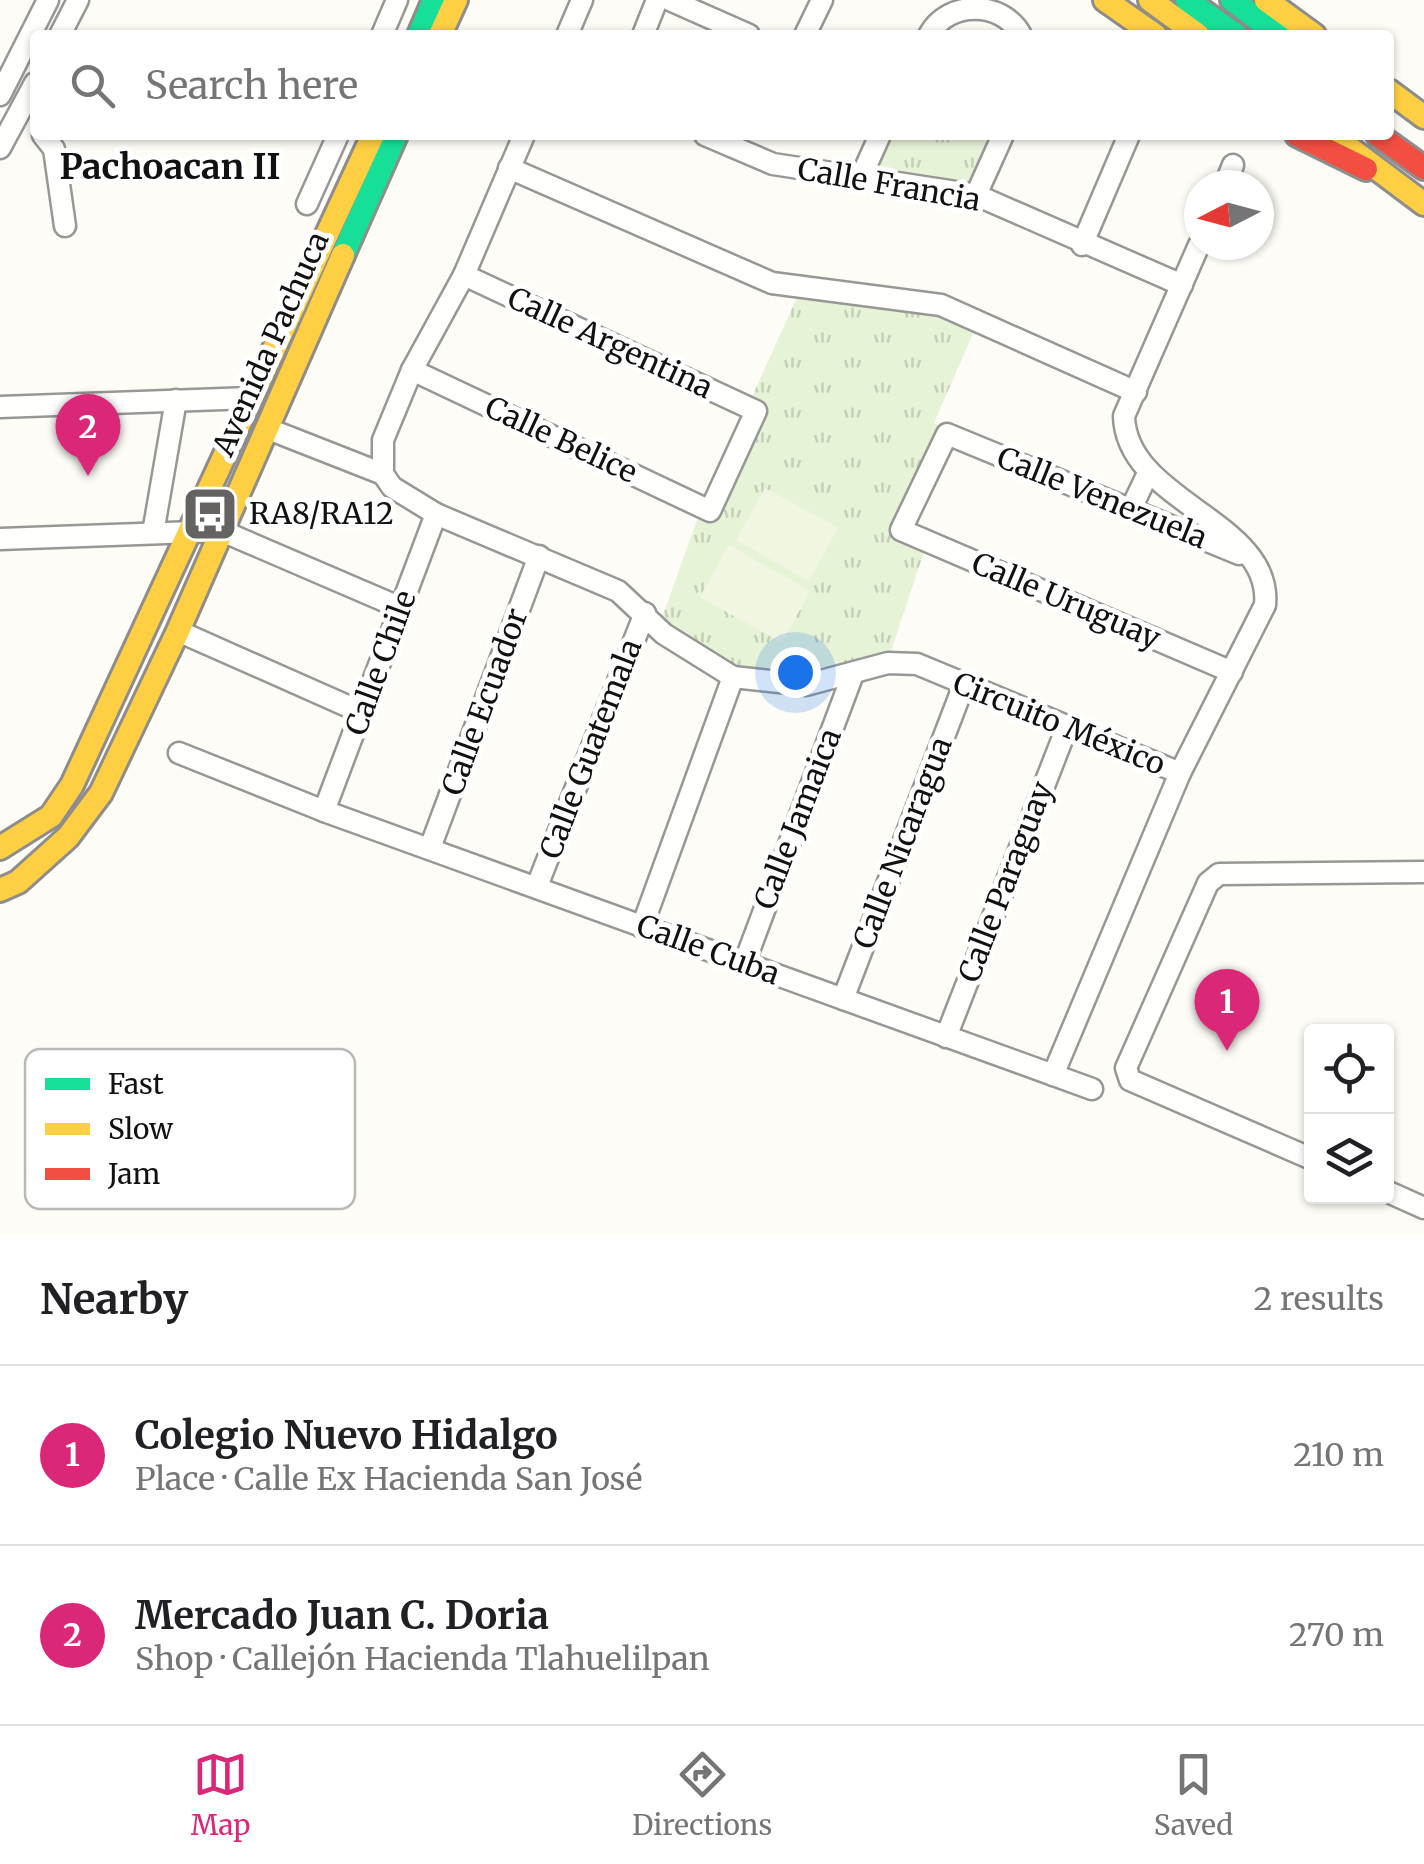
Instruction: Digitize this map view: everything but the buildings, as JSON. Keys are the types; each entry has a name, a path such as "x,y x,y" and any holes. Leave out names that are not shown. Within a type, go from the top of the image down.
{"main road":[{"path":"405,30 418,0"},
{"path":"421,30 434,0"},
{"path":"442,30 456,0"},
{"path":"1105,0 1148,30"},
{"path":"1150,0 1191,30"},
{"path":"1187,0 1229,30"},
{"path":"1232,0 1273,30"},
{"path":"1266,0 1307,30"},
{"path":"1394,95 1424,117"},
{"path":"1394,120 1424,142"},
{"path":"336,212 360,140"},
{"path":"336,212 371,140"},
{"name":"Avenida Pachuca","path":"6,882 68,837 102,793 178,631 394,140"},
{"path":"1307,140 1397,183"},
{"path":"1339,140 1424,204"},
{"path":"1385,140 1424,168"},
{"name":"Avenida Pachuca","path":"0,848 51,816 72,785 336,212"},
{"path":"0,916 6,882"}],"street":[{"path":"33,30 48,0"},
{"path":"63,30 78,0"},
{"path":"384,30 397,0"},
{"path":"569,30 582,0"},
{"path":"645,30 657,0"},
{"path":"670,0 700,6 741,30"},
{"path":"807,30 822,0"},
{"path":"932,30 958,10 1002,6 1018,30"},
{"path":"0,96 30,36"},
{"path":"0,148 26,124"},
{"path":"47,140 54,149 65,226"},
{"path":"307,204 336,140"},
{"path":"383,474 383,440 412,370 464,274 522,140"},
{"name":"Calle Francia","path":"716,140 773,164 862,174 976,196 1182,285"},
{"path":"862,174 878,140"},
{"path":"976,196 1001,140"},
{"path":"1082,244 1127,140"},
{"path":"510,168 772,283 941,305 1136,392"},
{"path":"1193,260 1124,416 1124,435 1149,471 1256,561"},
{"name":"Calle Argentina","path":"464,274 756,411 710,511"},
{"name":"Calle Belice","path":"412,370 710,511"},
{"path":"0,408 251,398"},
{"path":"153,533 176,400"},
{"name":"Circuito México","path":"276,432 383,474 407,499 436,514 618,592 664,634 733,677 806,685 888,662 916,664 963,687 1180,773 1265,604 1264,572 1256,561"},
{"name":"Calle Venezuela","path":"901,530 947,434 1256,561"},
{"path":"1130,511 1149,471"},
{"name":"Calle Chile","path":"324,811 436,514"},
{"name":"Calle Uruguay","path":"901,530 1232,672"},
{"path":"0,539 222,531 401,608"},
{"name":"Calle Ecuador","path":"430,848 538,556"},
{"name":"Calle Guatemala","path":"537,886 644,612"},
{"path":"178,631 363,713"},
{"name":"Calle Jamaica","path":"744,964 853,674"},
{"path":"642,926 733,677"},
{"name":"Calle Nicaragua","path":"843,1000 963,687"},
{"name":"Calle Paraguay","path":"946,1036 1066,727"},
{"name":"Calle Cuba","path":"179,753 324,811 1092,1089"},
{"path":"1053,1075 1180,773"},
{"path":"1304,1156 1130,1080 1126,1068 1208,882 1219,874 1424,872"},
{"path":"1394,1195 1424,1208"}],"green space":[{"path":"878,140 1001,140 976,195 862,175"},
{"path":"799,293 905,295 978,322 934,423 943,428 898,532 926,546 888,660 806,683 732,675 659,626 701,509"},
{"path":"765,488 838,528 809,581 736,540"},
{"path":"729,545 810,591 782,643 700,597"}],"traffic: fast":[{"path":"421,30 434,0"},
{"path":"1187,0 1229,30"},
{"path":"1232,0 1272,30"},
{"path":"343,255 394,140"}],"traffic: slow":[{"path":"442,30 456,0"},
{"path":"1105,0 1148,30"},
{"path":"1150,0 1191,30"},
{"path":"1266,0 1307,30"},
{"path":"1394,95 1424,117"},
{"path":"0,848 51,816 72,785 371,140"},
{"path":"1339,140 1424,204"},
{"path":"0,890 18,882 68,837 101,793 178,631 343,255"}],"traffic: jam":[{"path":"1307,140 1366,169"},
{"path":"1385,140 1424,168"}],"place":[{"name":"Mercado Juan C. Doria","path":"88,476"},
{"name":"RA8/RA12","path":"210,514"},
{"name":"Colegio Nuevo Hidalgo","path":"1227,1051"}],"district":[{"name":"Pachoacan II","path":"170,167"}]}
